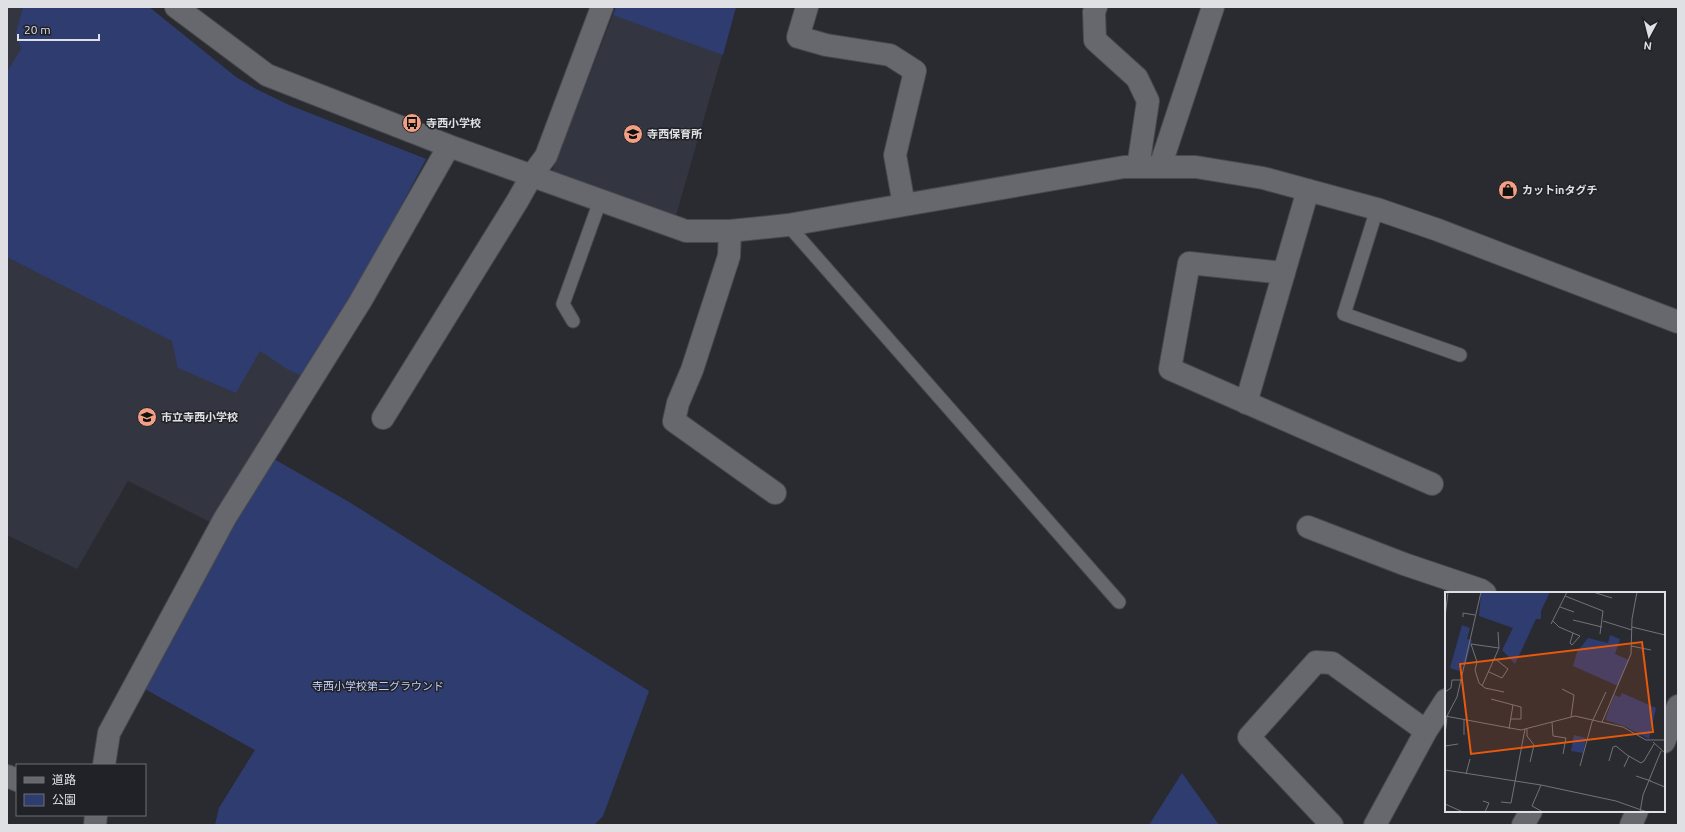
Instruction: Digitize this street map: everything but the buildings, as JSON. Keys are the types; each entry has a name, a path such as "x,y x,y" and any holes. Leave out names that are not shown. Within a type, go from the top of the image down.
{"street":[{"path":"176,7 267,75 449,146 686,231 730,231 788,225 1124,167 1196,167 1263,178 1377,209 1438,230 1678,322"},
{"path":"383,418 532,175 546,156 602,7"},
{"path":"807,7 798,37 826,45 890,54 915,71 895,156 904,205"},
{"path":"1096,7 1094,12 1095,40 1137,78 1148,101 1138,167"},
{"path":"1160,167 1213,7"},
{"path":"104,764 109,732 225,518 360,302 449,146"},
{"path":"1246,403 1308,190"},
{"path":"730,231 729,256 692,370 678,404 674,421 775,493"},
{"path":"1284,273 1189,263 1170,369 1432,484"},
{"path":"1308,527 1404,564 1484,592"},
{"path":"1332,825 1249,736 1316,662 1332,663 1426,731"},
{"path":"1375,825 1426,731 1445,702"},
{"path":"1665,739 1678,706"},
{"path":"1523,825 1530,812"},
{"path":"1631,825 1637,812"}],"lane":[{"path":"573,321 563,304 600,201"},
{"path":"1377,209 1344,314 1460,354"},
{"path":"788,225 1119,602"}],"shaded area":[{"name":"市立寺西小学校","path":"7,7 149,7 236,77 256,89 289,105 426,159 265,454 349,502 649,691 603,816 594,825 215,825 219,808 255,750 136,684 220,527 128,481 77,569 7,535"},
{"name":"寺西保育所","path":"616,7 736,7 675,219 552,171"}],"green space":[{"path":"23,7 149,7 236,77 256,89 289,105 426,159 309,379 287,369 260,351 236,393 178,368 172,341 7,257 7,72 21,49 16,33"},
{"path":"616,7 736,7 723,55 613,15"},
{"name":"寺西小学校第二グラウンド","path":"265,454 349,502 649,691 603,816 594,825 215,825 219,808 255,750 136,684"},
{"path":"1182,773 1219,825 1149,825"}],"place":[{"name":"寺西小学校","path":"412,123"},
{"name":"寺西保育所","path":"633,134"},
{"name":"カットinタグチ","path":"1508,190"},
{"name":"市立寺西小学校","path":"147,417"}]}
